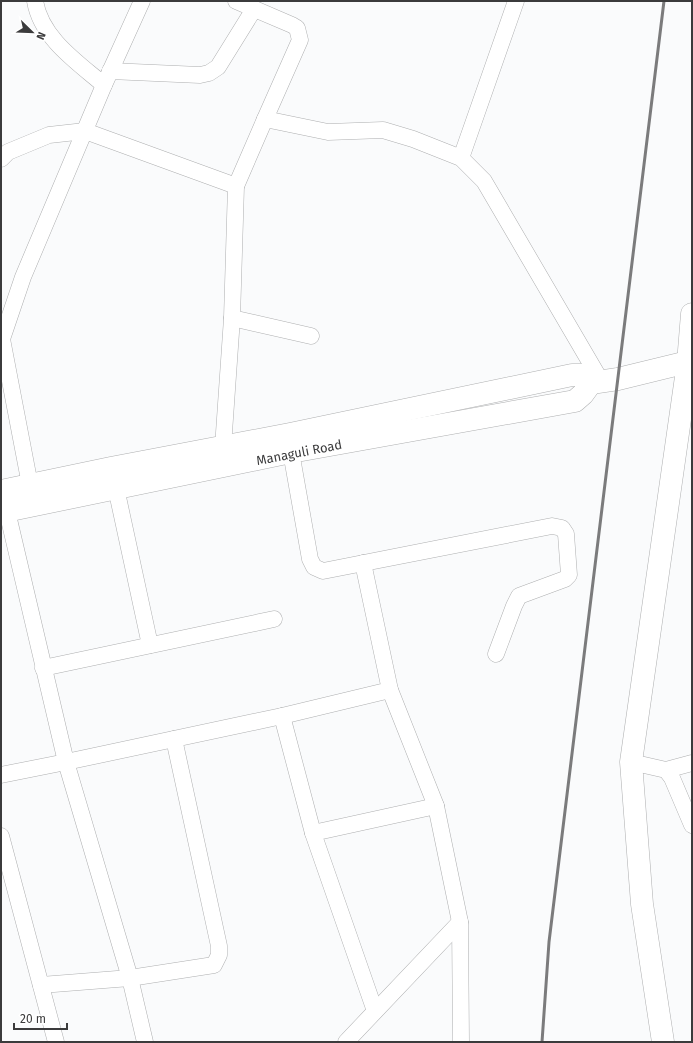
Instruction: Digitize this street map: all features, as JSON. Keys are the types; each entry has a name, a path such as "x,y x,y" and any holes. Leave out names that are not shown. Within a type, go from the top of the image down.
{"main road":[{"path":"663,1042 642,904 631,762 690,362 692,314"},
{"path":"596,382 690,362"},
{"name":"Managuli Road","path":"572,375 582,375 596,382 575,401 291,452 116,488 3,504 30,485 572,375"}],"street":[{"path":"22,1 36,4 42,24 71,58 107,78 200,75 209,73 218,67 254,9"},
{"path":"30,485 1,339 23,277 107,78 142,1"},
{"path":"223,447 232,318 236,186 300,40 296,28 292,25 236,1"},
{"path":"462,158 516,1"},
{"path":"265,119 328,132 383,130 413,139 462,158 484,181 596,382"},
{"path":"1,158 8,152 49,135 85,131 236,186"},
{"path":"232,318 311,336"},
{"path":"291,452 310,559 314,567 323,571 552,526 562,528 566,534 569,575 565,579 519,596 496,654"},
{"path":"116,488 150,645"},
{"path":"3,504 66,762 130,978 145,1042"},
{"path":"362,563 390,690 436,806 460,922 461,1042"},
{"path":"43,668 274,619"},
{"path":"1,775 282,716 390,690"},
{"path":"282,716 313,833 375,1011"},
{"path":"41,985 130,978 214,965 219,955 219,946 174,739"},
{"path":"631,762 666,770 692,763"},
{"path":"666,770 672,778 692,825"},
{"path":"313,833 436,806"},
{"path":"1,836 56,1042"},
{"path":"346,1042 460,922"}],"railway":[{"path":"542,1042 549,942 664,1"}]}
